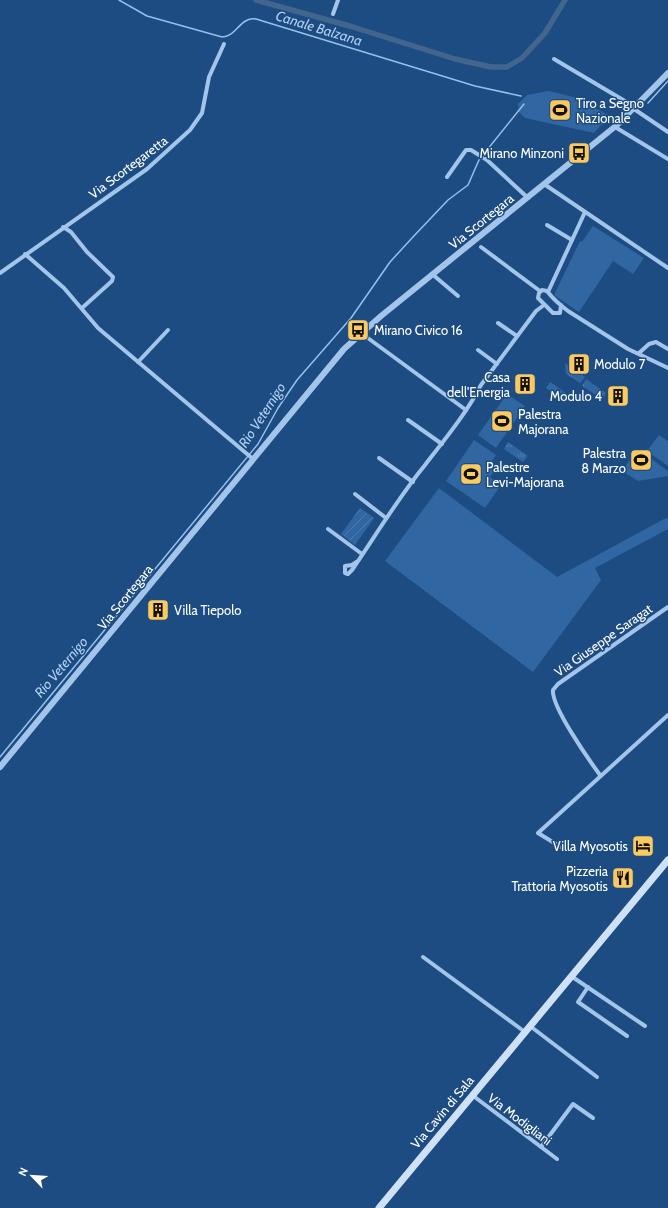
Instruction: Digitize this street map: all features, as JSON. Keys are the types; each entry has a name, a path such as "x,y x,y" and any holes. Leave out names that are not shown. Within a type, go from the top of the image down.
{"main road":[{"name":"Via Cavin di Sala","path":"379,1208 668,860"}],"street":[{"path":"333,14 338,0"},
{"name":"Via Scortegaretta","path":"0,273 152,165 190,130 202,113 209,77 224,44"},
{"path":"554,59 634,108 668,132"},
{"name":"Via Scortegara","path":"0,767 344,349 361,332 432,274 616,127 668,73"},
{"path":"616,127 668,159"},
{"path":"447,177 466,150 471,150 485,159 528,198"},
{"path":"544,184 668,268"},
{"path":"548,292 585,212"},
{"path":"546,225 572,240"},
{"path":"63,228 71,232 87,252 113,277 112,281 82,308"},
{"path":"481,247 540,291 544,290 548,292 550,297 568,311 628,349 668,368"},
{"path":"25,254 64,288 98,328 220,433 253,459"},
{"path":"432,274 458,296"},
{"path":"540,291 538,295 540,300 553,314 568,311"},
{"path":"536,311 540,300"},
{"path":"358,561 386,518 442,444 517,336 536,311 544,305"},
{"path":"560,313 561,305"},
{"path":"498,323 517,336"},
{"path":"138,362 168,330"},
{"path":"361,332 466,410"},
{"path":"639,353 649,344 656,342 668,349"},
{"path":"478,350 497,364"},
{"path":"408,420 442,444"},
{"path":"379,458 413,482"},
{"path":"355,494 386,518"},
{"path":"328,530 362,554"},
{"name":"Via Giuseppe Saragat","path":"600,775 562,715 553,697 553,690 558,684 668,607"},
{"path":"564,849 538,832 668,715"},
{"path":"423,957 525,1032"},
{"path":"571,976 645,1026"},
{"path":"588,987 578,1002 627,1036"},
{"path":"530,1026 597,1077"},
{"name":"Via Modigliani","path":"472,1095 557,1159"},
{"path":"541,1147 573,1104 593,1118"}],"green space":[{"name":"Tiro a Segno Nazionale","path":"549,91 577,98 610,116 605,124 601,125 594,133 525,118 519,112 518,104 527,95"},
{"path":"593,226 644,258 633,274 613,261 579,312 554,295 580,241 582,242"},
{"path":"565,363 585,377 580,383 566,374"},
{"path":"586,379 606,393 602,399 582,386"},
{"path":"550,382 570,396 565,403 546,388"},
{"name":"Palestra Majorana","path":"507,394 525,406 496,448 478,435"},
{"path":"659,435 668,441 668,466 647,451"},
{"name":"Palestre Levi-Majorana","path":"474,440 496,455 488,467 494,471 490,477 501,485 485,508 446,481"},
{"path":"508,442 528,456 523,462 504,449"},
{"name":"Palestra 8 Marzo","path":"638,449 668,471 668,476 638,481 622,471"},
{"path":"439,488 557,577 668,518 668,529 595,568 601,580 533,672 385,561"},
{"path":"360,508 374,518 355,545 341,534"}],"waterway":[{"name":"Canale Balzana","path":"119,0 147,16 222,37 231,34 246,21 256,19 475,86 521,96"},
{"path":"256,0 353,27 455,59 491,67 507,67 522,58 545,33 565,0"},
{"path":"648,103 668,81"},
{"name":"Rio Veternigo","path":"0,757 258,444 278,408 297,380 351,318 390,262 448,200 468,185 479,160 524,104"}],"place":[{"name":"Tiro a Segno Nazionale","path":"560,110"},
{"name":"Mirano Minzoni","path":"579,153"},
{"name":"Mirano Civico 16","path":"358,330"},
{"name":"Modulo 7","path":"579,364"},
{"name":"Casa dell'Energia","path":"525,384"},
{"name":"Modulo 4","path":"618,396"},
{"name":"Palestra Majorana","path":"502,421"},
{"name":"Palestra 8 Marzo","path":"641,460"},
{"name":"Palestre Levi-Majorana","path":"471,474"},
{"name":"Villa Tiepolo","path":"158,610"},
{"name":"Villa Myosotis","path":"643,846"},
{"name":"Pizzeria Trattoria Myosotis","path":"623,878"}]}
